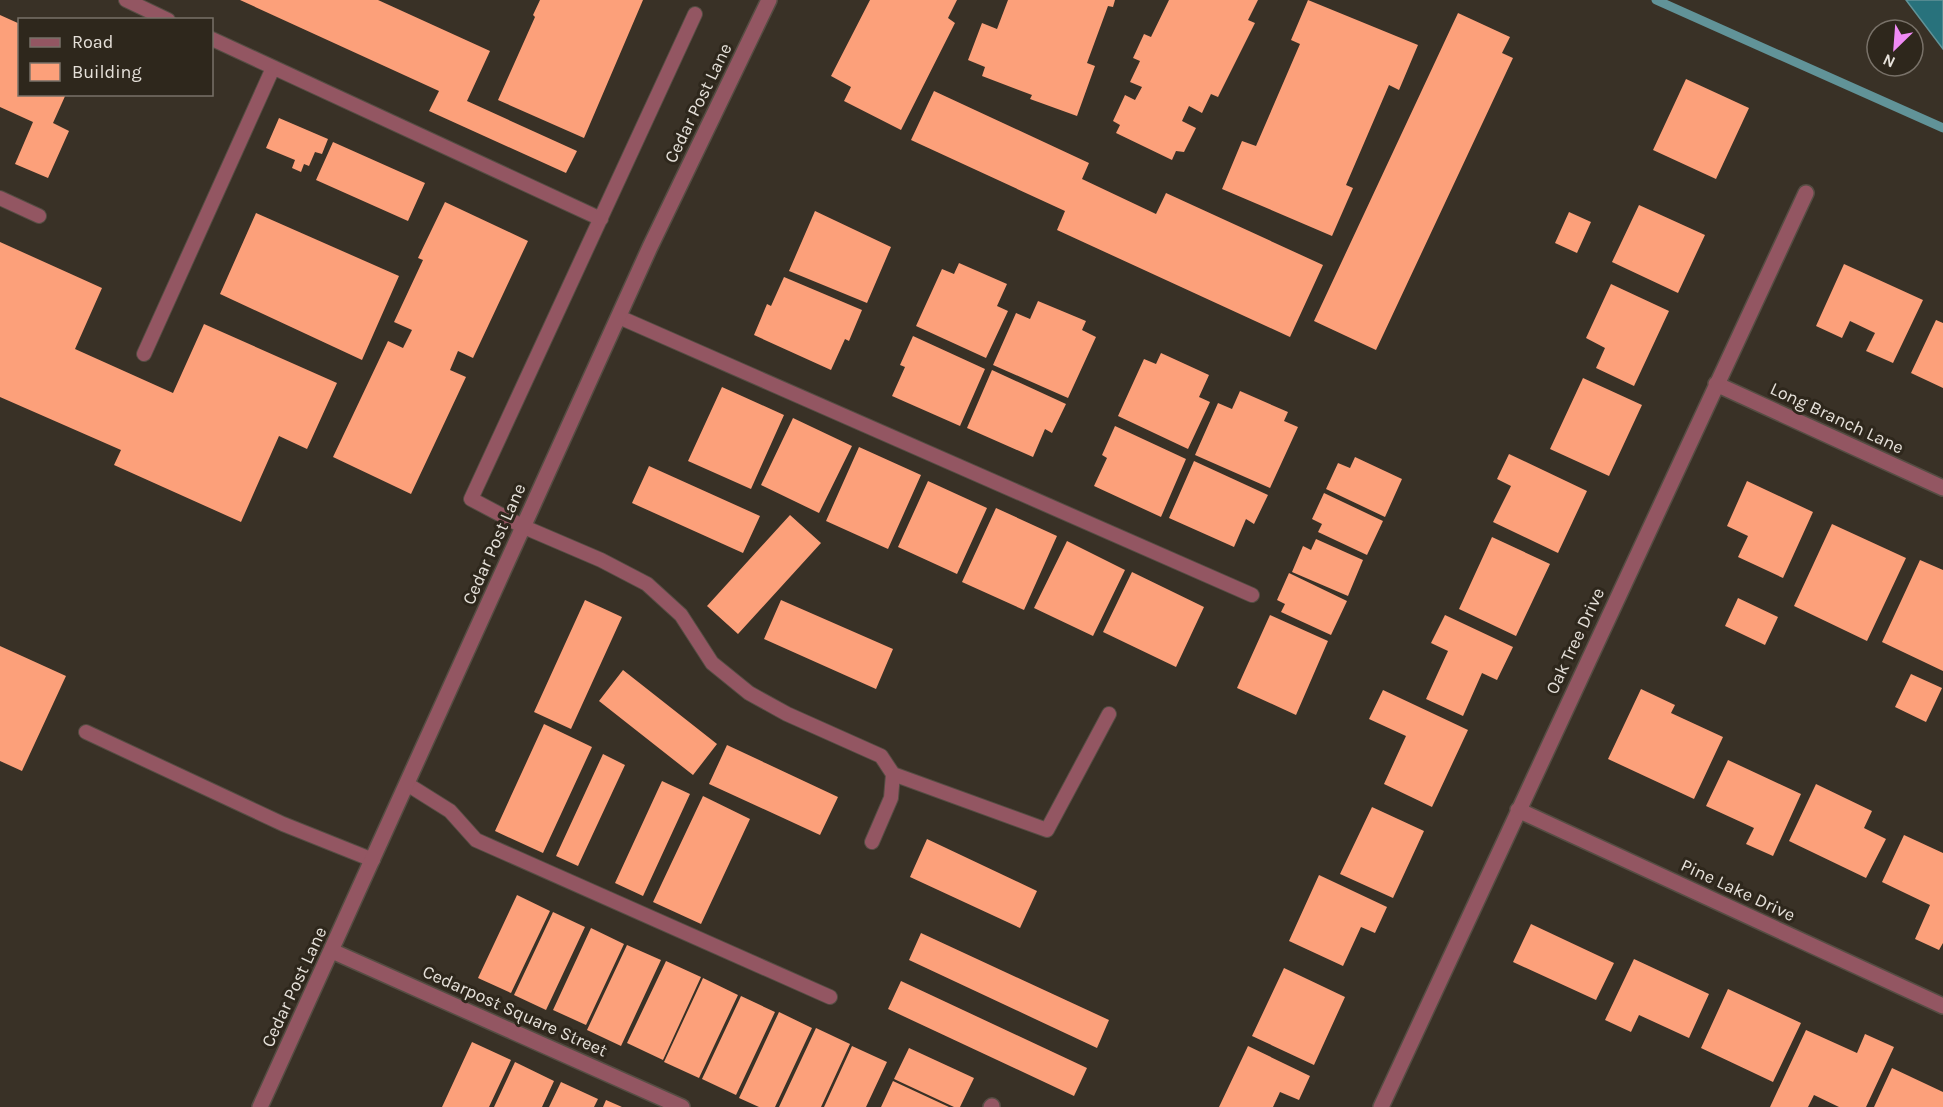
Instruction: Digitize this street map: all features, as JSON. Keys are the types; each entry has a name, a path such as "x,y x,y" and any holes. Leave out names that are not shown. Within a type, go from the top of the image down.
{"street":[{"name":"Cedar Post Lane","path":"260,1107 619,317 769,0"},
{"name":"Oak Tree Drive","path":"1382,1107 1806,193"},
{"name":"Long Branch Lane","path":"1716,384 1943,488"},
{"name":"Pine Lake Drive","path":"1518,810 1943,1006"},
{"name":"Cedarpost Square Street","path":"332,951 682,1107"}],"lane":[{"path":"126,0 164,18"},
{"path":"695,14 471,499 524,527 601,560 647,584 681,615 712,663 749,693 787,714 881,756 893,774 1047,830 1108,714"},
{"path":"213,39 601,219"},
{"path":"144,354 273,68"},
{"path":"0,198 39,216"},
{"path":"619,317 1252,595"},
{"path":"86,732 283,824 373,860"},
{"path":"872,842 891,798 893,774"},
{"path":"407,784 450,811 476,840 830,998"}],"water":[{"path":"1906,0 1943,0 1943,49 1925,25 1925,18 1920,18"}],"building":[{"path":"240,0 378,0 490,51 467,101 577,151 566,173 429,111 439,91"},
{"path":"540,0 643,0 584,138 498,100 535,17 533,15"},
{"path":"870,0 957,0 948,18 955,23 901,130 844,101 851,87 831,76"},
{"path":"1008,0 1115,0 1113,7 1108,6 1087,63 1095,66 1077,116 1030,99 1032,95 982,76 985,67 968,60 982,23 997,29"},
{"path":"1169,0 1258,0 1248,20 1255,23 1218,97 1211,94 1202,113 1189,106 1182,121 1196,128 1184,152 1176,151 1172,160 1116,133 1120,125 1113,121 1125,95 1135,100 1142,87 1130,82 1140,61 1133,58 1144,34 1151,37"},
{"path":"1308,0 1418,45 1399,90 1389,85 1346,185 1353,188 1332,236 1222,189 1242,141 1256,146 1300,44 1291,40"},
{"path":"1458,13 1510,37 1502,53 1513,58 1376,350 1314,321"},
{"path":"0,15 18,23 18,96 65,96 53,123 69,131 48,178 15,164 33,122 0,107"},
{"path":"1686,79 1749,108 1716,179 1653,150"},
{"path":"934,91 1089,163 1082,179 1156,214 1166,193 1323,265 1290,337 1057,230 1065,211 911,140"},
{"path":"279,118 328,139 322,154 315,152 309,166 304,164 301,172 292,168 295,160 266,148"},
{"path":"333,142 425,183 408,221 316,180"},
{"path":"445,202 528,241 473,358 458,351 450,370 466,377 411,494 333,457 388,341 403,348 412,330 394,322 423,260 418,258"},
{"path":"1639,205 1705,235 1678,293 1612,262"},
{"path":"815,211 891,247 867,303 789,271"},
{"path":"1569,212 1591,222 1577,253 1555,243"},
{"path":"256,213 399,276 362,360 220,294"},
{"path":"0,242 102,288 75,349 173,393 204,324 337,383 307,449 279,436 241,522 114,465 121,450 0,397"},
{"path":"959,263 1007,284 997,306 1008,311 986,358 916,326 942,269 954,274"},
{"path":"1844,264 1923,300 1893,363 1866,351 1875,333 1850,321 1842,338 1816,326"},
{"path":"784,277 862,310 849,341 845,339 831,370 754,335 767,304 771,306"},
{"path":"1611,284 1669,311 1634,386 1596,368 1605,348 1586,338"},
{"path":"1038,301 1086,321 1082,330 1096,337 1068,398 993,365 1016,313 1030,319"},
{"path":"1936,320 1943,323 1943,388 1911,373"},
{"path":"913,336 985,369 960,426 892,396 905,367 900,365"},
{"path":"1161,353 1209,375 1199,397 1210,402 1188,449 1118,416 1144,359 1156,364"},
{"path":"992,370 1066,404 1052,433 1045,429 1033,457 967,428"},
{"path":"1583,378 1642,405 1609,476 1550,449"},
{"path":"722,387 784,415 751,489 688,461"},
{"path":"1240,391 1288,412 1284,421 1298,427 1270,488 1195,455 1218,403 1232,409"},
{"path":"793,418 852,446 819,513 761,485"},
{"path":"1115,426 1186,459 1161,517 1094,486 1107,458 1102,455"},
{"path":"859,447 921,475 888,549 826,521"},
{"path":"1509,454 1587,491 1558,553 1493,522 1511,486 1497,479"},
{"path":"1355,457 1402,479 1385,517 1326,489 1338,463 1350,468"},
{"path":"1194,461 1268,495 1254,524 1246,519 1234,547 1169,518"},
{"path":"649,466 760,516 743,553 632,503"},
{"path":"928,481 987,508 957,574 898,547"},
{"path":"1747,481 1813,512 1783,578 1738,557 1748,536 1727,526"},
{"path":"1324,493 1383,521 1367,555 1318,532 1322,524 1312,519"},
{"path":"996,508 1057,536 1024,610 962,582"},
{"path":"790,515 821,543 738,634 707,606"},
{"path":"1832,524 1906,558 1867,641 1794,606"},
{"path":"1492,537 1550,564 1516,636 1459,609"},
{"path":"1316,539 1363,560 1348,596 1292,572 1303,546 1311,550"},
{"path":"1067,541 1125,570 1093,636 1034,608"},
{"path":"1920,560 1943,570 1943,671 1882,642"},
{"path":"1132,572 1204,607 1176,667 1103,632"},
{"path":"1289,573 1347,601 1331,635 1281,612 1285,604 1277,600"},
{"path":"1738,598 1778,617 1765,645 1725,626"},
{"path":"585,600 622,617 571,729 534,712"},
{"path":"781,600 893,649 876,689 764,639"},
{"path":"1270,615 1328,641 1296,715 1237,688"},
{"path":"1445,615 1513,647 1497,680 1482,673 1463,716 1426,699 1448,651 1431,643"},
{"path":"0,646 66,676 22,771 0,761"},
{"path":"623,670 717,744 693,775 599,701"},
{"path":"1911,674 1942,688 1926,722 1895,707"},
{"path":"1641,689 1675,705 1671,713 1723,737 1694,799 1608,759"},
{"path":"1383,690 1468,730 1432,807 1384,784 1406,736 1369,719"},
{"path":"544,724 592,747 543,853 495,831"},
{"path":"727,745 838,797 820,835 709,784"},
{"path":"603,754 625,765 578,866 556,856"},
{"path":"1728,760 1801,794 1773,856 1746,844 1754,828 1706,806"},
{"path":"662,781 690,794 643,896 615,883"},
{"path":"1816,784 1872,811 1864,828 1886,839 1866,878 1789,841"},
{"path":"703,796 750,819 701,924 653,902"},
{"path":"1372,807 1424,831 1393,898 1340,874"},
{"path":"1904,835 1943,853 1943,943 1939,950 1915,939 1930,905 1882,882"},
{"path":"927,839 1037,891 1020,928 910,877"},
{"path":"1319,875 1387,907 1375,933 1361,927 1343,966 1289,941"},
{"path":"517,895 550,911 511,993 478,978"},
{"path":"553,912 585,927 546,1010 514,995"},
{"path":"1531,924 1614,963 1596,1000 1513,962"},
{"path":"591,928 624,944 586,1025 553,1010"},
{"path":"921,933 1109,1020 1097,1048 909,960"},
{"path":"627,945 661,960 621,1046 587,1030"},
{"path":"1634,959 1709,994 1689,1038 1639,1015 1631,1032 1605,1020"},
{"path":"666,961 701,977 663,1060 627,1043"},
{"path":"1284,968 1345,997 1314,1065 1252,1036"},
{"path":"703,978 738,995 699,1078 664,1062"},
{"path":"901,981 1087,1068 1074,1096 888,1009"},
{"path":"1728,989 1801,1023 1773,1082 1701,1048"},
{"path":"741,996 775,1012 736,1095 702,1079"},
{"path":"779,1012 812,1028 775,1107 759,1107 739,1098"},
{"path":"816,1028 850,1044 821,1107 779,1107"},
{"path":"1806,1030 1857,1053 1865,1034 1894,1047 1866,1107 1839,1107 1814,1095 1808,1107 1770,1107"},
{"path":"472,1042 511,1060 489,1107 442,1107"},
{"path":"852,1046 887,1062 866,1107 824,1107"},
{"path":"1248,1046 1310,1076 1299,1100 1280,1092 1273,1107 1219,1107"},
{"path":"909,1048 974,1078 960,1107 954,1107 894,1079"},
{"path":"515,1062 554,1081 542,1107 494,1107"},
{"path":"1892,1068 1943,1092 1943,1107 1874,1107"},
{"path":"893,1081 949,1107 881,1107"},
{"path":"561,1082 598,1099 594,1107 549,1107"},
{"path":"606,1100 622,1107 603,1107"}],"waterway":[{"path":"1656,0 1943,128"}]}
